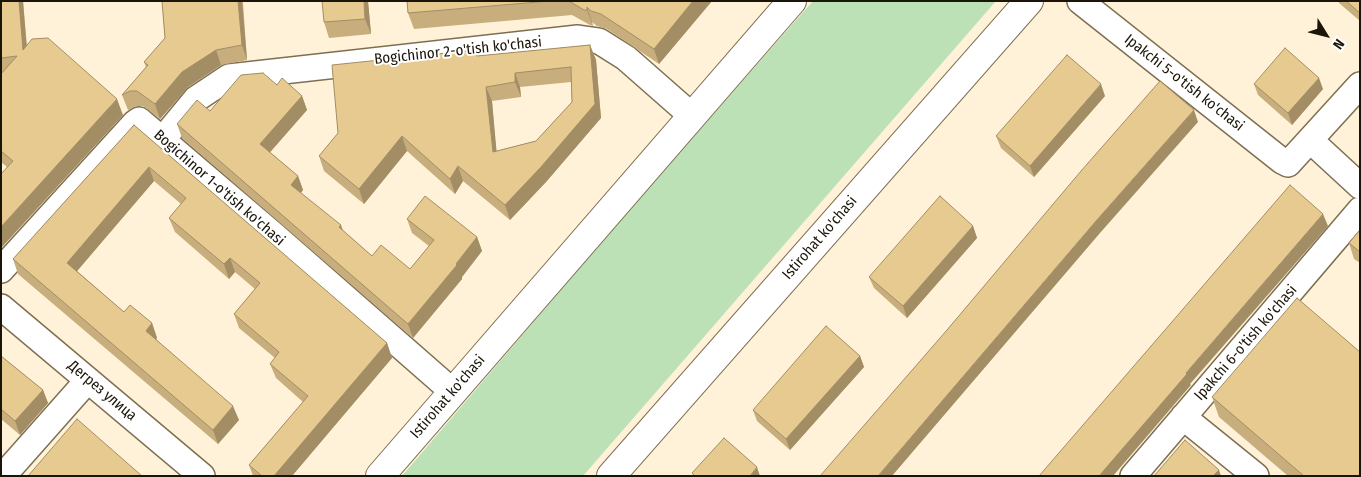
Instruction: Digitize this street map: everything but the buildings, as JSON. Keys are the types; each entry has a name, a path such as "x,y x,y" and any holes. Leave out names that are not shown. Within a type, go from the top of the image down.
{"main road":[{"name":"Istirohat ko'chasi","path":"380,476 792,1"},
{"name":"Istirohat ko'chasi","path":"611,476 1028,1"}],"street":[{"name":"Ipakchi 5-o'tish ko'chasi","path":"1080,1 1274,155 1288,164 1310,140"},
{"name":"Bogichinor 2-o'tish ko'chasi","path":"163,139 196,99 229,77 578,38 599,41 626,58 692,116"},
{"path":"1360,85 1310,140 1360,186"},
{"name":"Bogichinor 1-o'tish ko'chasi","path":"1,270 139,120 452,391"},
{"name":"Ipakchi 6-o'tish ko'chasi","path":"1133,476 1360,210"},
{"name":"Дегрез улица","path":"1,307 202,476"},
{"path":"3,476 88,380"},
{"path":"1182,417 1256,476"}],"green space":[{"path":"813,1 996,1 583,476 402,476 649,187"}]}
